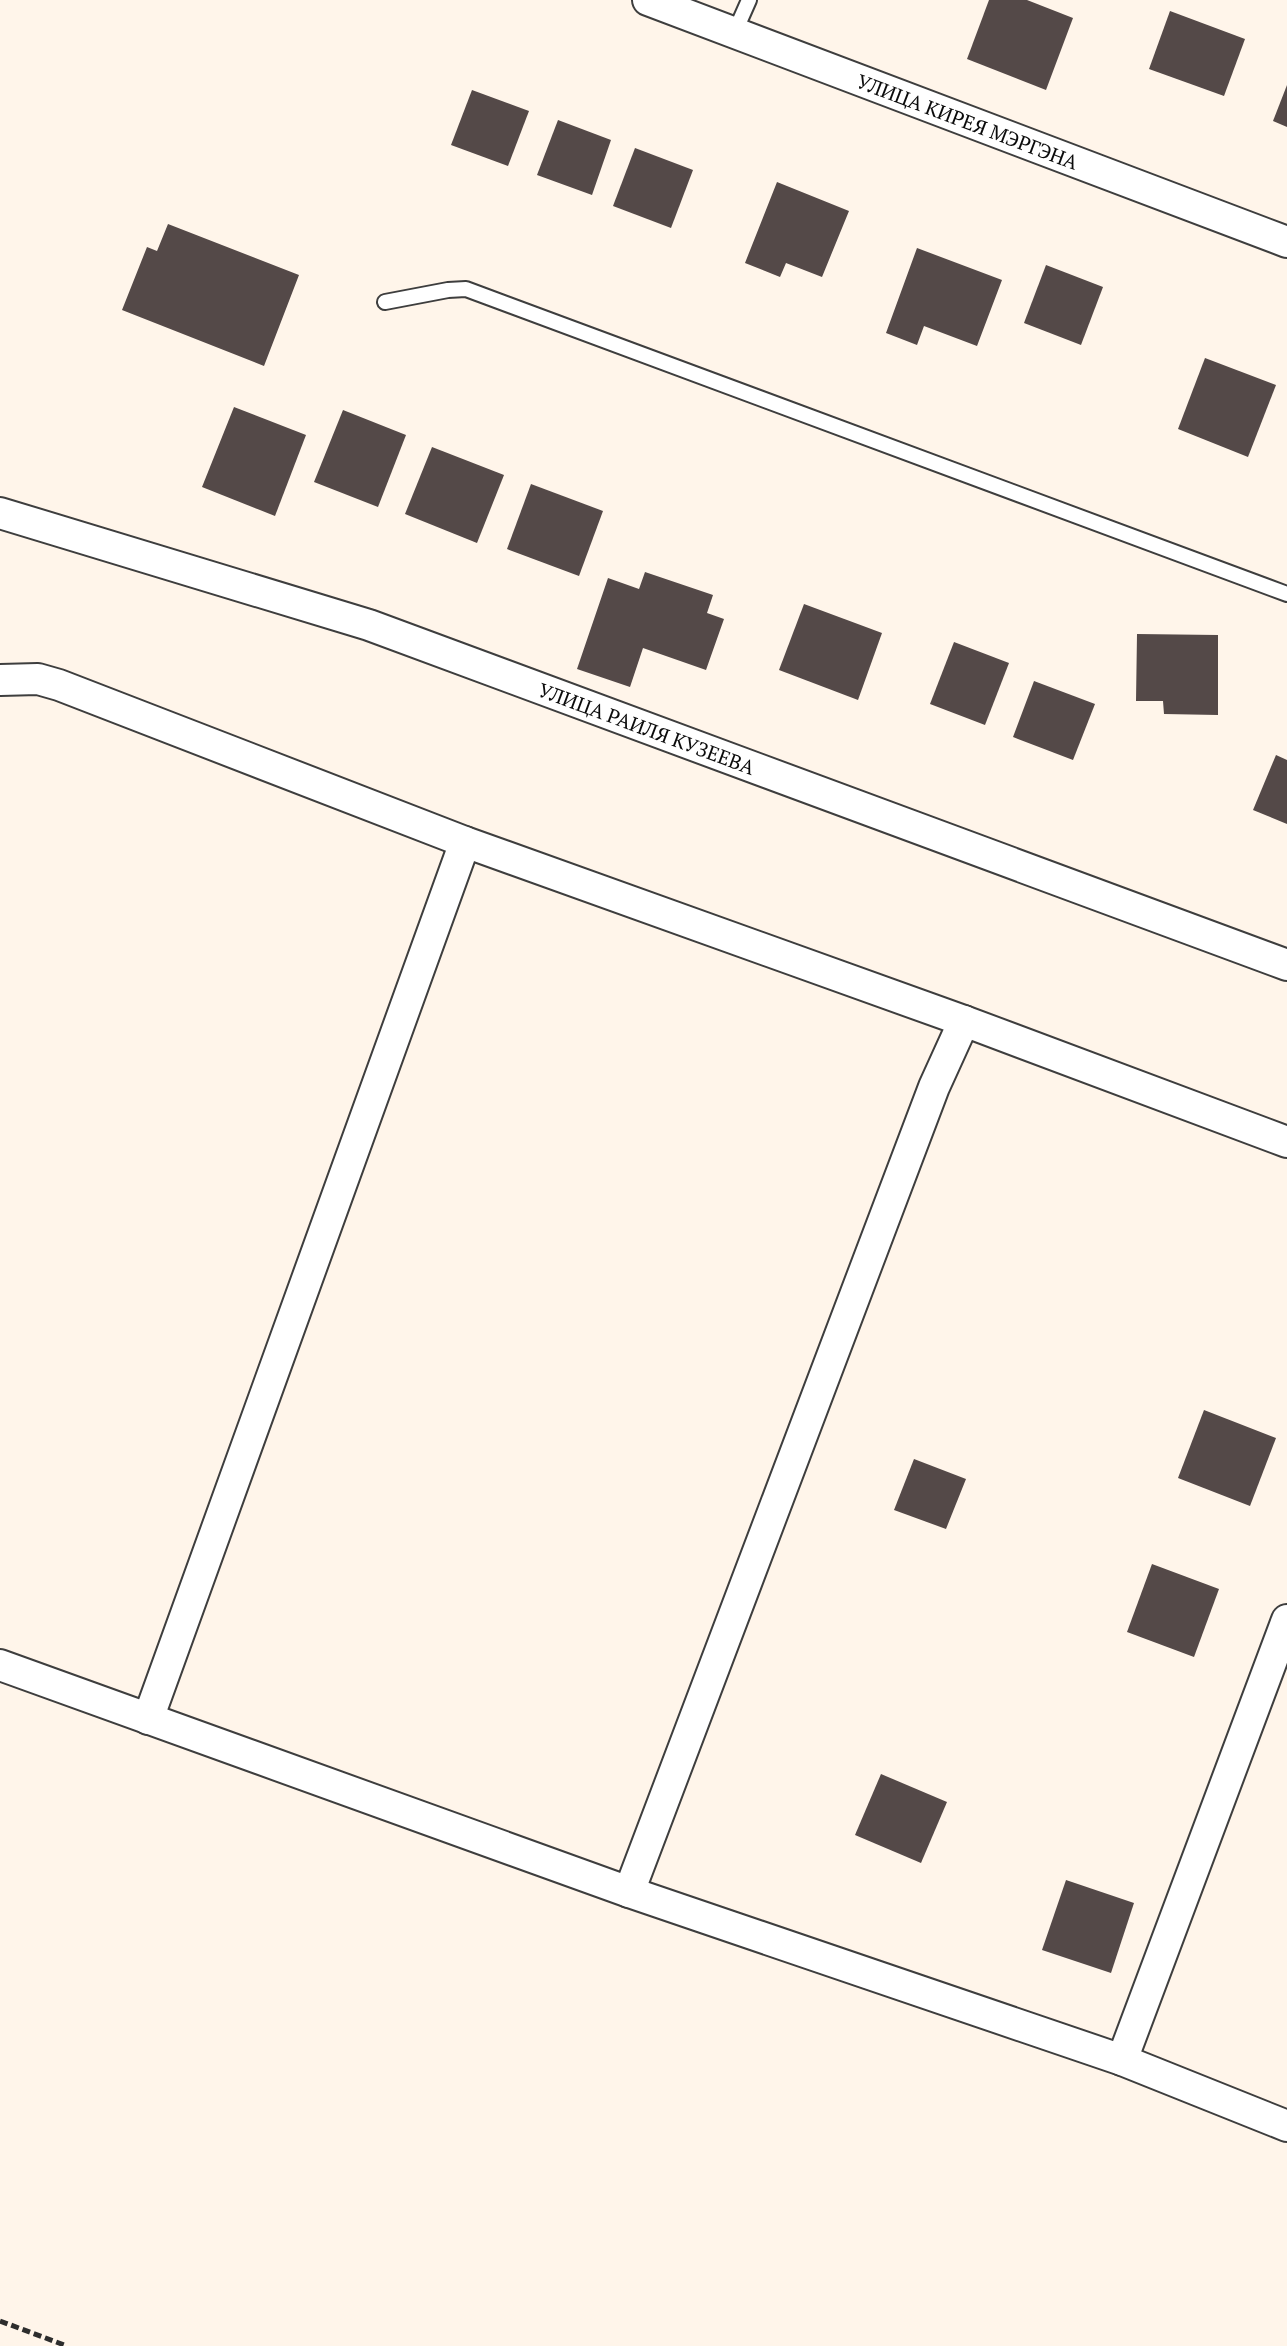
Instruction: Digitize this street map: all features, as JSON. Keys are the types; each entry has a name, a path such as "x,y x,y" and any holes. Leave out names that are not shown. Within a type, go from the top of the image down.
{"street":[{"name":"УЛИЦА КИРЕЯ МЭРГЭНА","path":"648,0 1287,242"},
{"name":"УЛИЦА РАИЛЯ КУЗЕЕВА","path":"0,513 369,625 1287,965"},
{"path":"0,680 38,679 59,685 465,842 964,1021 1287,1142"},
{"path":"148,1719 465,842"},
{"path":"629,1892 934,1087 964,1021"},
{"path":"1122,2060 1287,1620"},
{"path":"0,1665 629,1892 1122,2060 1287,2126"}],"lane":[{"path":"734,34 749,0"},
{"path":"385,302 466,289 1287,594"}],"path":[{"path":"0,2321 67,2346"}],"building":[{"path":"989,0 1027,0 1073,18 1046,90 967,59"},
{"path":"1170,11 1245,39 1224,96 1149,69"},
{"path":"1287,85 1287,127 1273,121"},
{"path":"472,90 529,111 508,166 451,145"},
{"path":"558,120 611,140 592,195 537,175"},
{"path":"635,148 693,170 671,228 613,206"},
{"path":"777,182 849,211 822,277 786,263 780,277 745,263"},
{"path":"168,224 299,275 264,366 122,310 147,247 157,251"},
{"path":"917,248 1002,280 977,346 924,326 917,345 886,333"},
{"path":"1046,265 1103,287 1081,345 1024,323"},
{"path":"1205,358 1276,385 1248,457 1178,429"},
{"path":"234,407 306,435 275,516 202,487"},
{"path":"343,410 406,435 378,507 314,482"},
{"path":"432,447 504,475 477,543 405,514"},
{"path":"531,484 603,511 579,576 507,549"},
{"path":"645,572 713,595 707,613 724,619 706,670 643,648 630,687 577,669 608,578 639,589"},
{"path":"804,604 882,633 858,700 779,670"},
{"path":"1137,634 1218,635 1218,715 1164,714 1163,701 1136,701"},
{"path":"954,642 1009,663 985,725 930,704"},
{"path":"1034,681 1095,704 1073,760 1013,737"},
{"path":"1276,755 1287,760 1287,824 1253,810"},
{"path":"1204,1410 1276,1438 1250,1506 1178,1478"},
{"path":"914,1459 966,1479 946,1529 894,1510"},
{"path":"1152,1564 1219,1589 1194,1657 1127,1632"},
{"path":"881,1774 947,1802 921,1863 855,1835"},
{"path":"1066,1880 1134,1903 1111,1973 1042,1950"}]}
